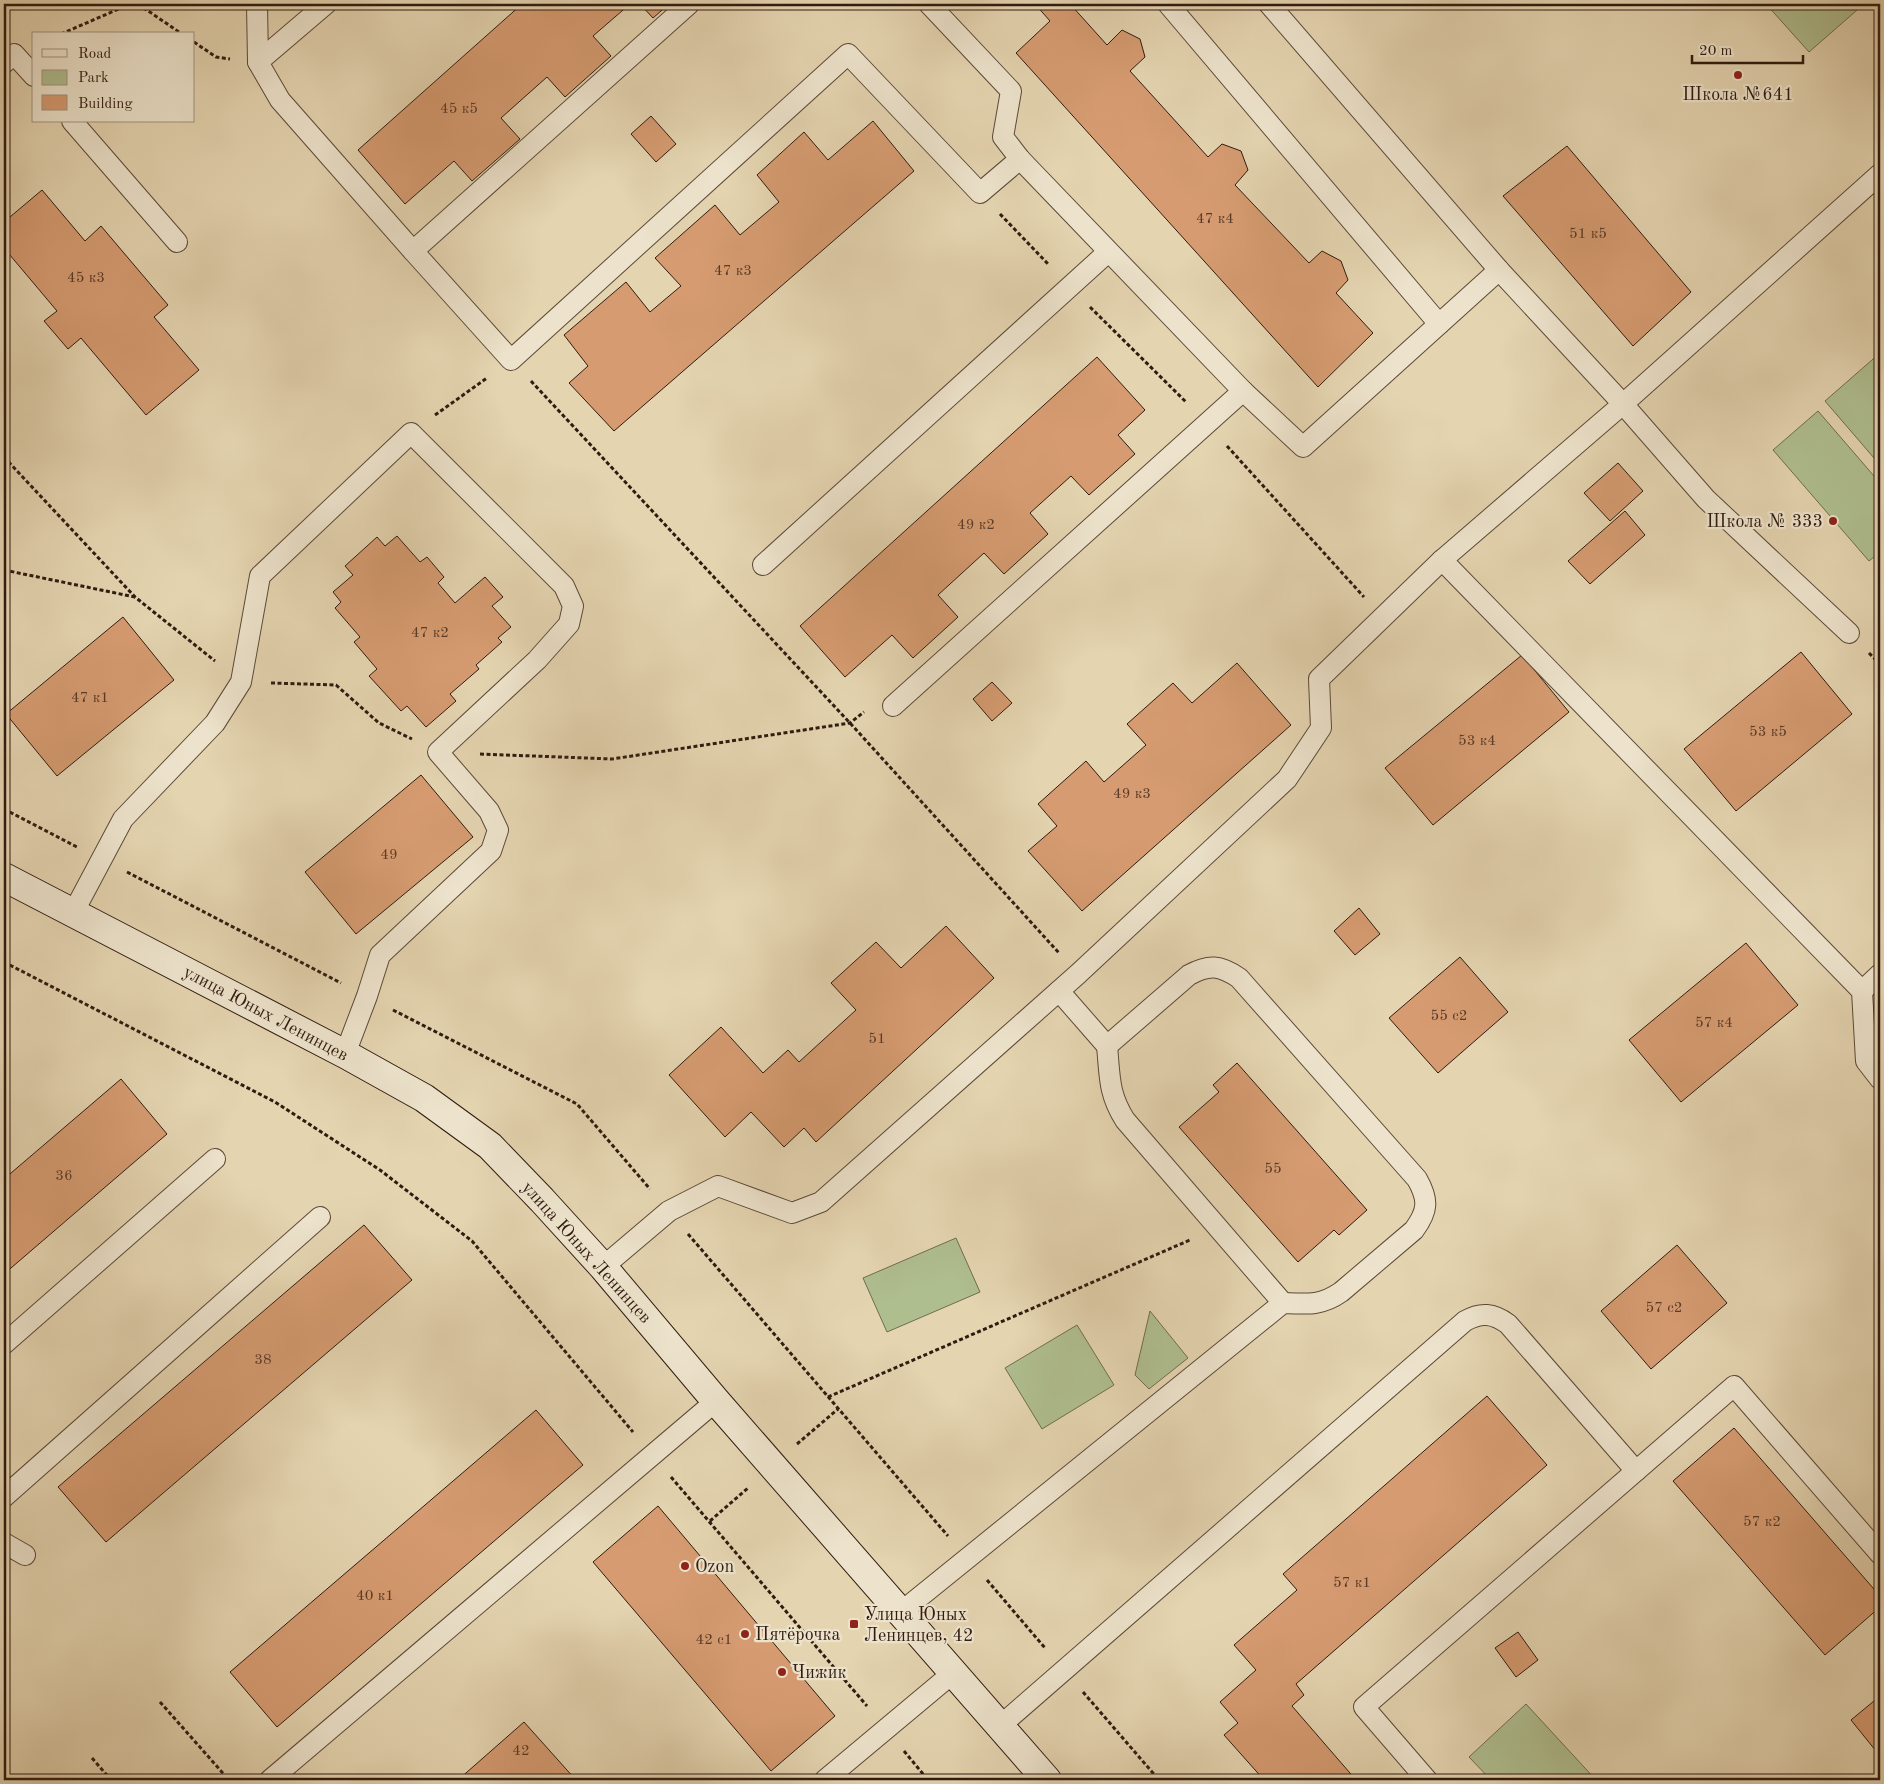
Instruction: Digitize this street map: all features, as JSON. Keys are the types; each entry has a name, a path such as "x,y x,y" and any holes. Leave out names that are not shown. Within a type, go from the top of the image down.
{"main road":[{"name":"улица Юных Ленинцев","path":"4,877 344,1054 424,1098 490,1146 603,1267 716,1401 1047,1780"}],"lane":[{"path":"257,4 258,62 280,100 412,251 511,360 848,54 980,193 1020,159"},
{"path":"258,62 326,4"},
{"path":"412,251 688,4"},
{"path":"929,4 1011,91 1002,137 1020,159 1243,391 1303,448 1499,270"},
{"path":"1168,4 1439,324"},
{"path":"1269,4 1499,270 1623,404 1706,499 1850,633"},
{"path":"4,63 14,54 32,74"},
{"path":"73,122 177,242"},
{"path":"603,1267 669,1211 718,1186 792,1213 821,1202 1078,974 1287,779 1321,728 1319,678 1442,560 1623,404 1880,174"},
{"path":"763,565 1108,252"},
{"path":"893,706 1243,391"},
{"path":"73,913 123,819 215,723 240,682 260,576 412,433 564,586 573,606 569,624 537,660 438,752 489,811 498,830 491,851 380,955 367,996 344,1054"},
{"path":"1442,560 1862,991 1866,1061 1880,1079"},
{"path":"901,1612 1284,1303 1320,1303 1331,1299 1414,1230 1422,1218 1426,1205 1424,1191 1417,1179 1239,978 1228,970 1214,967 1201,968 1189,975 1108,1046"},
{"path":"1862,991 1880,974"},
{"path":"1059,991 1108,1046 1110,1085 1115,1104 1124,1120 1284,1303"},
{"path":"4,1344 215,1159"},
{"path":"4,1497 320,1217"},
{"path":"1000,1726 1465,1321 1475,1316 1487,1314 1498,1317 1508,1324 1636,1471"},
{"path":"1427,1780 1364,1707 1734,1386 1880,1554"},
{"path":"270,1780 716,1401"},
{"path":"4,1543 25,1555"},
{"path":"826,1780 953,1672"}],"path":[{"path":"65,32 130,4"},
{"path":"138,4 179,32"},
{"path":"195,43 216,57 258,62"},
{"path":"412,433 511,360 850,723 1078,974"},
{"path":"4,456 135,597 240,682 336,685 379,723 438,752 612,760 850,723 878,700 893,706"},
{"path":"4,570 135,597"},
{"path":"4,809 577,1104 1159,1780"},
{"path":"4,962 275,1102 387,1176 472,1240 928,1780"},
{"path":"828,1397 1218,1228"},
{"path":"160,1702 229,1780"},
{"path":"92,1758 112,1780"}],"green space":[{"path":"1766,4 1864,4 1809,52"},
{"path":"1880,353 1880,465 1825,401"},
{"path":"1818,411 1880,483 1880,552 1869,561 1773,450"},
{"path":"956,1238 980,1292 887,1332 863,1278"},
{"path":"1150,1311 1188,1358 1149,1389 1135,1375"},
{"path":"1077,1325 1114,1385 1042,1429 1005,1368"},
{"path":"1526,1704 1596,1780 1491,1780 1469,1757"}],"building":[{"path":"522,4 630,4 593,36 611,56 565,97 547,77 501,118 520,139 472,181 454,161 405,204 358,150"},
{"path":"640,4 669,4 653,18"},
{"path":"1035,4 1072,4 1107,45 1122,30 1140,39 1145,57 1130,71 1208,157 1222,144 1241,151 1248,170 1235,185 1309,263 1322,251 1341,261 1348,280 1336,293 1373,333 1318,387 1016,53 1050,21"},
{"path":"651,116 676,144 656,162 631,134"},
{"path":"873,121 914,171 614,431 569,383 588,366 564,335 626,282 650,312 681,286 655,258 715,205 740,235 779,202 757,175 804,132 828,160"},
{"path":"1567,146 1691,292 1633,346 1503,196"},
{"path":"42,190 85,241 101,226 168,305 154,317 199,370 146,415 81,338 68,349 44,321 57,311 4,248 4,222"},
{"path":"1097,357 1145,410 1118,435 1135,454 1089,495 1071,476 1030,513 1048,534 1004,574 984,553 938,595 958,617 913,658 892,635 845,677 800,626"},
{"path":"1618,463 1643,491 1610,521 1584,493"},
{"path":"1625,511 1645,535 1590,584 1568,561"},
{"path":"397,536 420,562 427,557 444,577 438,583 455,603 485,577 503,597 492,606 511,627 498,638 502,642 476,665 479,669 450,694 456,701 426,727 407,706 401,711 369,676 377,669 354,642 360,637 335,608 341,602 333,592 353,575 345,566 377,537 385,546"},
{"path":"123,617 174,680 57,776 6,714"},
{"path":"1801,652 1852,714 1736,811 1684,749"},
{"path":"1522,655 1569,712 1433,825 1385,768"},
{"path":"1237,663 1291,725 1082,911 1028,851 1057,826 1038,804 1086,761 1104,782 1146,745 1127,724 1173,683 1192,703"},
{"path":"992,682 1012,703 992,721 973,699"},
{"path":"421,775 473,837 356,934 305,872"},
{"path":"1359,908 1380,934 1355,955 1334,931"},
{"path":"946,926 994,978 816,1142 804,1128 784,1147 751,1112 725,1137 669,1075 721,1027 763,1073 788,1050 799,1062 856,1010 831,983 876,942 901,968"},
{"path":"1746,943 1798,1005 1681,1102 1629,1040"},
{"path":"1460,957 1508,1012 1438,1073 1389,1018"},
{"path":"1237,1063 1367,1210 1339,1235 1334,1230 1298,1262 1179,1127 1219,1092 1213,1085"},
{"path":"121,1079 167,1134 4,1274 4,1179"},
{"path":"364,1225 412,1280 106,1542 58,1487"},
{"path":"1677,1245 1727,1303 1651,1369 1601,1311"},
{"path":"1487,1396 1547,1465 1296,1684 1304,1695 1292,1706 1356,1780 1264,1780 1224,1735 1238,1723 1220,1702 1256,1670 1234,1645 1297,1590 1283,1574"},
{"path":"536,1410 583,1465 277,1727 230,1672"},
{"path":"1734,1428 1880,1596 1880,1607 1825,1655 1673,1481"},
{"path":"658,1506 835,1716 771,1771 593,1562"},
{"path":"1518,1632 1538,1660 1516,1677 1495,1648"},
{"path":"1880,1696 1880,1756 1851,1720"},
{"path":"524,1722 575,1779 458,1780"}],"place":[{"name":"Школа №641","path":"1738,75"},
{"name":"Школа № 333","path":"1833,521"},
{"name":"Ozon","path":"685,1566"},
{"name":"Улица Юных Ленинцев, 42","path":"854,1624"},
{"name":"Пятёрочка","path":"745,1634"},
{"name":"Чижик","path":"782,1672"}]}
